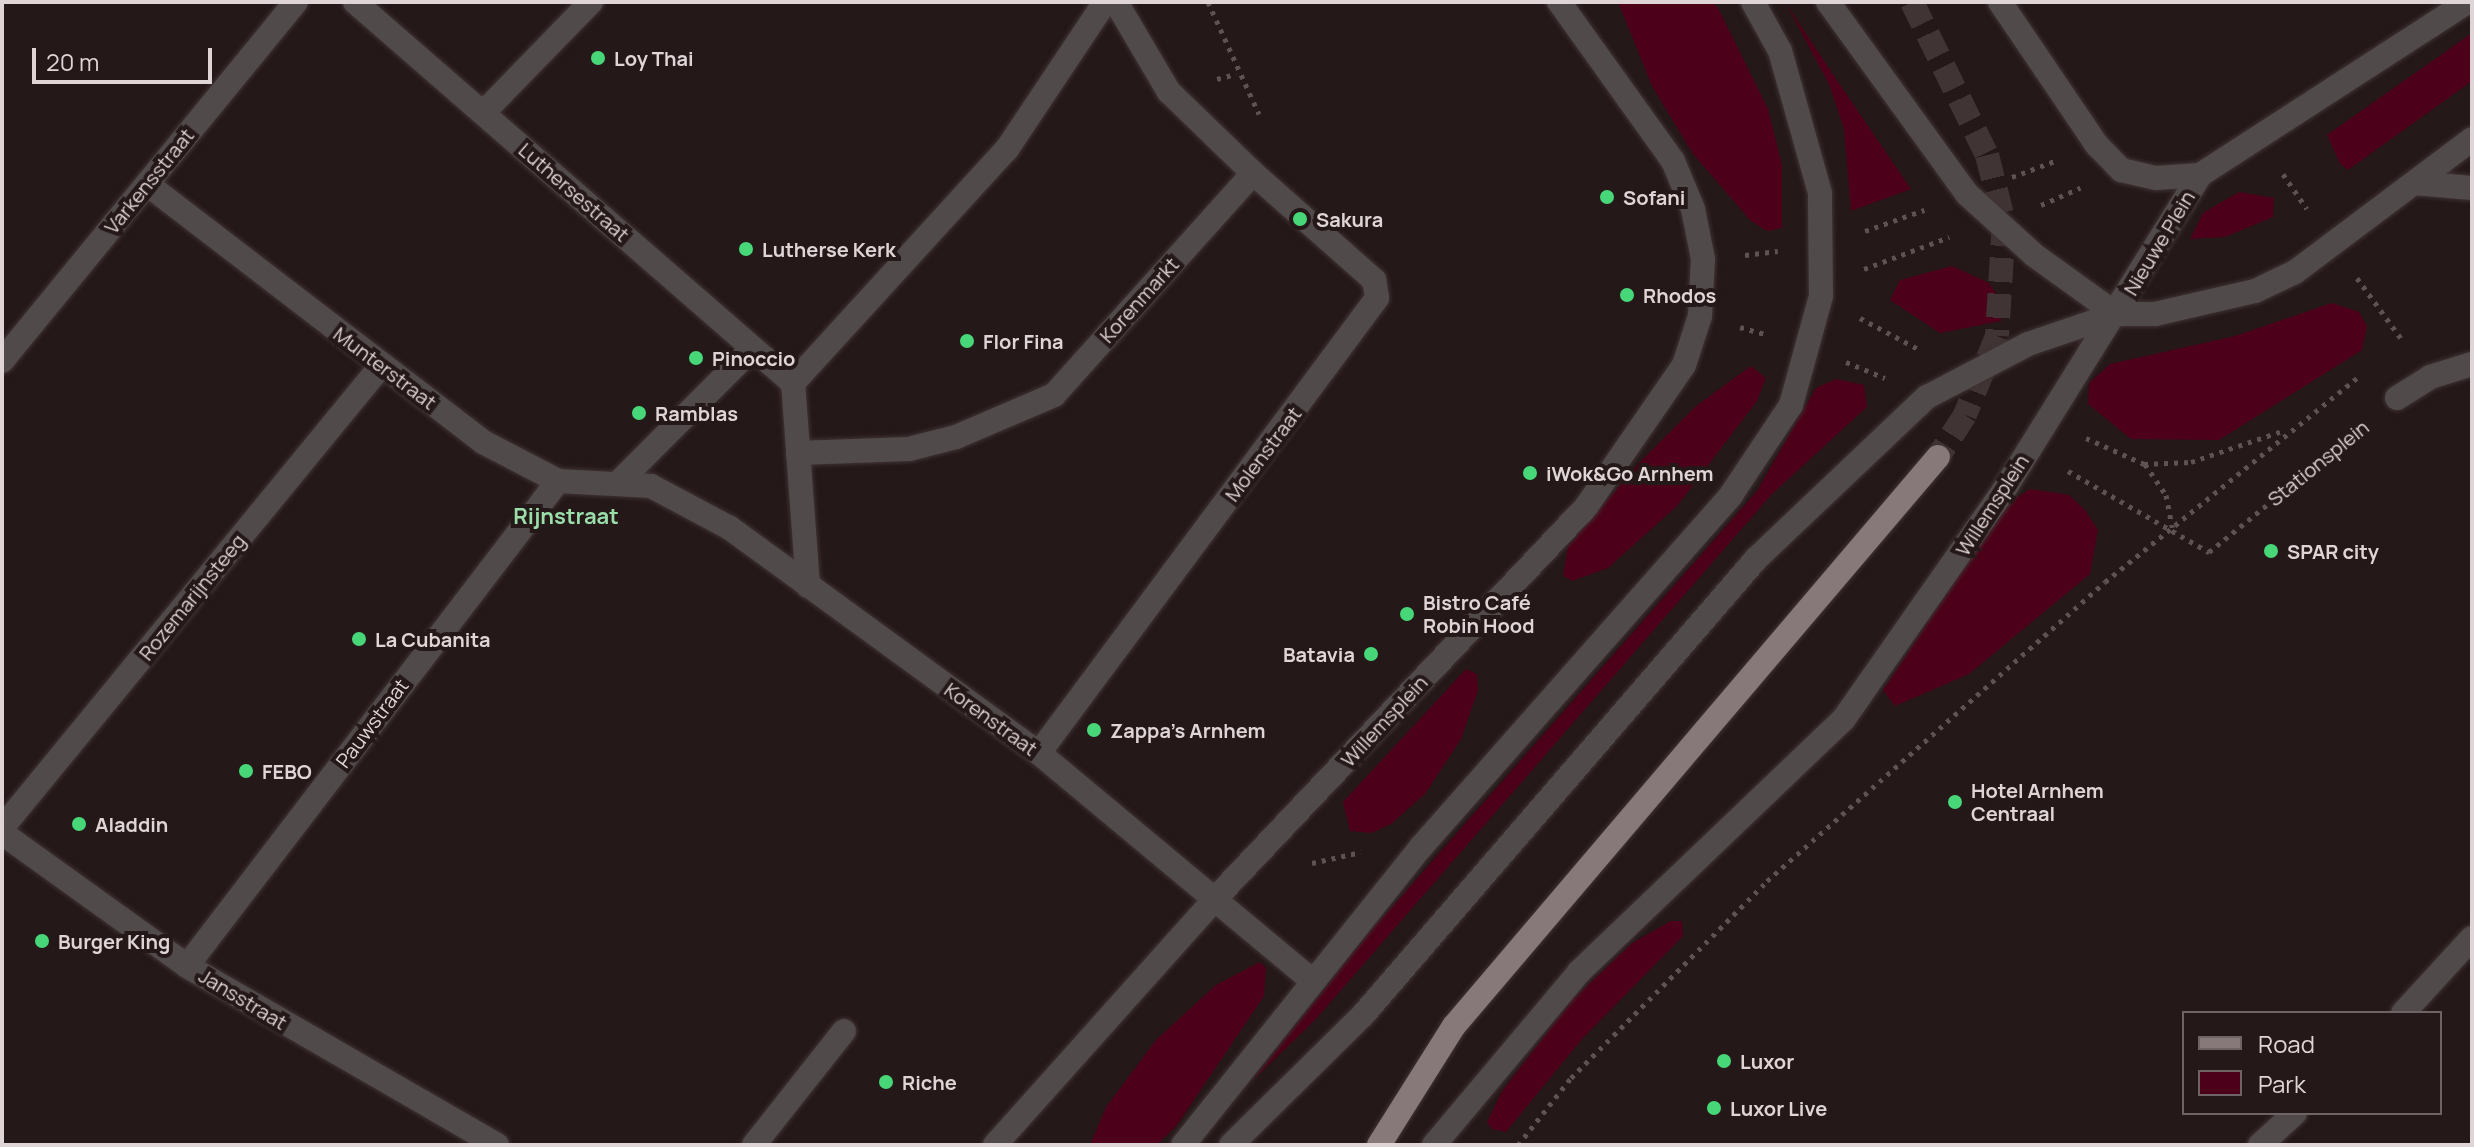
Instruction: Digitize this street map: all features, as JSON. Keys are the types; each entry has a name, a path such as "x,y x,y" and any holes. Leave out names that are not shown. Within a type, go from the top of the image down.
{"main road":[{"path":"1379,1145 1482,991 1938,457"}],"street":[{"name":"Varkensstraat","path":"2,361 296,2"},
{"name":"Luthersestraat","path":"355,2 793,383"},
{"path":"483,113 591,2"},
{"path":"808,586 793,383 1007,149 1105,2"},
{"path":"1116,2 1169,92 1253,173"},
{"path":"1559,2 1673,161 1703,259"},
{"path":"1183,1145 1310,979 1769,445 1791,405 1822,284 1820,193 1799,106 1753,2"},
{"name":"Nieuwe Plein","path":"1828,2 1967,194 2034,255 2116,314 2200,175"},
{"name":"Nieuwe Plein","path":"2000,2 2121,170 2156,178 2200,175"},
{"path":"2200,175 2467,2"},
{"path":"1231,1145 1363,1015 1756,559 1834,480 1927,397 2028,344 2116,314 2155,314 2255,291 2295,272 2467,147"},
{"name":"Korenmarkt","path":"798,453 909,449 956,437 1054,395 1253,173"},
{"name":"Molenstraat","path":"1039,753 1377,298 1374,280 1253,173"},
{"path":"2414,183 2472,188"},
{"name":"Munterstraat","path":"147,184 483,442 558,481 651,486"},
{"name":"Willemsplein","path":"995,1145 1213,901 1621,465 1684,365 1700,316 1703,259"},
{"name":"Willemsplein","path":"1434,1145 1579,972 1843,720 2004,490 2116,314"},
{"path":"617,484 753,348"},
{"path":"2397,398 2430,377 2472,364"},
{"name":"Rozemarijnsteeg","path":"2,831 381,366"},
{"name":"Pauwstraat","path":"187,966 558,481"},
{"name":"Korenstraat","path":"651,486 730,528 1039,753 1310,979"},
{"name":"Jansstraat","path":"2,831 187,966 497,1145"},
{"path":"2405,1011 2472,938"},
{"path":"754,1145 844,1031"},
{"path":"2260,1145 2293,1115"}],"path":[{"path":"1208,2 1264,123"},
{"path":"1703,259 1823,247"},
{"path":"2394,350 2404,342"},
{"path":"1518,1145 1571,1078 1729,917 2172,528 2362,374"},
{"name":"Stationsplein","path":"2172,528 2209,552 2397,398"},
{"path":"2144,464 2166,495 2172,528"}],"green space":[{"path":"1618,2 1713,2 1719,10 1768,109 1782,165 1782,228 1767,231 1751,221 1693,154 1652,86"},
{"path":"1785,2 1911,189 1851,211 1844,129 1829,84"},
{"path":"2472,33 2472,81 2348,170 2340,164 2327,135"},
{"path":"2239,192 2274,198 2273,217 2225,237 2190,239 2203,213"},
{"path":"1952,266 1989,283 2001,301 2001,321 1940,333 1890,300 1900,280"},
{"path":"2332,303 2359,312 2367,326 2362,350 2219,440 2131,439 2088,404 2089,383 2110,364 2235,336"},
{"path":"1751,366 1766,378 1757,401 1677,506 1608,568 1572,581 1563,576 1568,546 1639,463 1696,406"},
{"path":"1836,379 1864,385 1867,407 1772,494 1315,1020 1252,1081 1370,932 1757,491 1816,388"},
{"path":"2030,489 2069,495 2085,510 2098,530 2090,574 1969,674 1895,706 1883,690 2007,504"},
{"path":"1466,669 1477,674 1478,690 1461,739 1425,794 1391,824 1371,833 1350,831 1343,802"},
{"path":"1671,921 1682,921 1683,936 1582,1039 1506,1132 1492,1129 1487,1122 1502,1091 1573,999 1632,943"},
{"path":"1260,962 1266,968 1264,996 1177,1125 1157,1145 1090,1145 1106,1107 1156,1040 1216,985"}],"tunnel":[{"path":"1912,2 1987,155 2004,222 1997,336 1965,415 1938,457"}],"place":[{"name":"Loy Thai","path":"598,58"},
{"name":"Sofani","path":"1607,197"},
{"name":"Sakura","path":"1300,219"},
{"name":"Lutherse Kerk","path":"746,249"},
{"name":"Rhodos","path":"1627,295"},
{"name":"Flor Fina","path":"967,341"},
{"name":"Pinoccio","path":"696,358"},
{"name":"Ramblas","path":"639,413"},
{"name":"iWok&Go Arnhem","path":"1530,473"},
{"name":"SPAR city","path":"2271,551"},
{"name":"Bistro Café Robin Hood","path":"1407,614"},
{"name":"La Cubanita","path":"359,639"},
{"name":"Batavia","path":"1371,654"},
{"name":"Zappa's Arnhem","path":"1094,730"},
{"name":"FEBO","path":"246,771"},
{"name":"Hotel Arnhem Centraal","path":"1955,802"},
{"name":"Aladdin","path":"79,824"},
{"name":"Burger King","path":"42,941"},
{"name":"Luxor","path":"1724,1061"},
{"name":"Riche","path":"886,1082"},
{"name":"Luxor Live","path":"1714,1108"}],"district":[{"name":"Rijnstraat","path":"566,517"}]}
